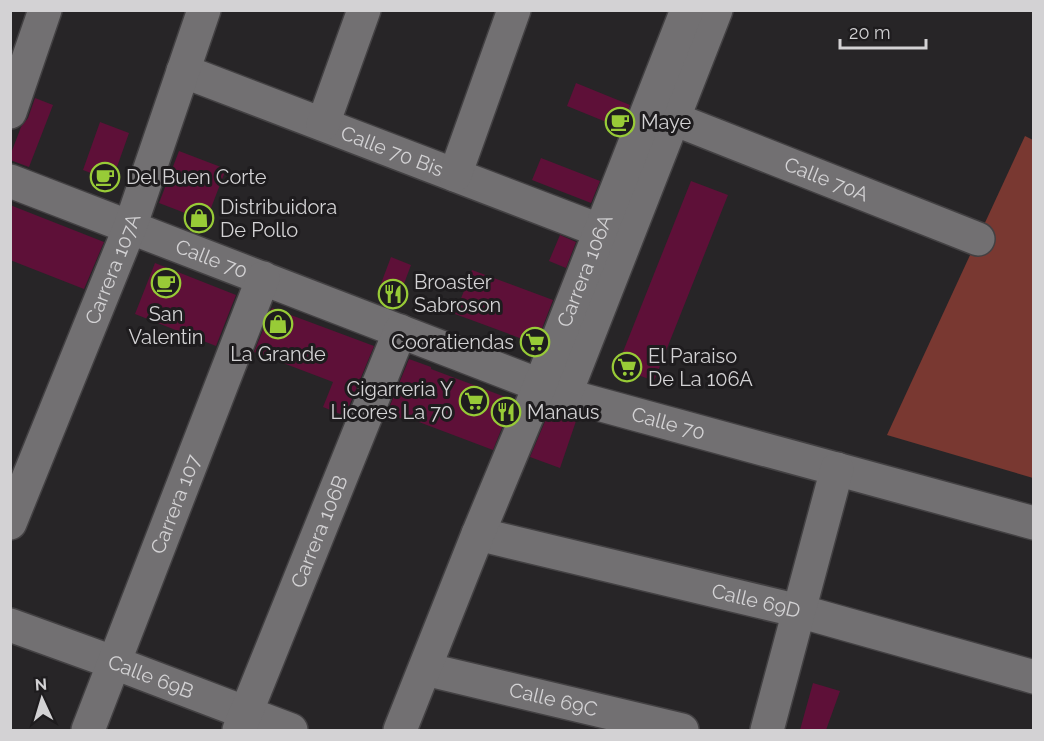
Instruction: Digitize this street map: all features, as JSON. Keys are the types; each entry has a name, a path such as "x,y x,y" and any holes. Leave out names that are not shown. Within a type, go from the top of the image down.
{"street":[{"path":"10,112 45,10"},
{"name":"Carrera 107A","path":"10,522 130,227 204,10"},
{"path":"323,124 364,10"},
{"path":"455,175 514,10"},
{"name":"Carrera 106A","path":"552,390 600,231 687,10"},
{"name":"Carrera 106A","path":"400,730 478,534 552,390 674,119 716,10"},
{"name":"Calle 70 Bis","path":"183,71 600,231"},
{"name":"Calle 70A","path":"674,119 978,238"},
{"name":"Calle 70","path":"10,181 552,390 1034,523"},
{"name":"Carrera 107","path":"88,730 263,279"},
{"name":"Carrera 106B","path":"242,722 400,331"},
{"path":"767,730 837,469"},
{"name":"Calle 69D","path":"478,534 800,611 1034,677"},
{"name":"Calle 69B","path":"10,625 115,663 242,722 291,730"},
{"name":"Calle 69C","path":"425,669 681,730"}],"shaded area":[{"path":"1025,136 1033,140 1033,478 887,435"}],"building":[{"path":"576,83 630,105 621,128 567,106"},
{"path":"35,98 53,105 29,167 10,160 10,156"},
{"path":"100,122 129,133 112,181 83,170"},
{"path":"179,151 226,169 206,221 159,203"},
{"path":"541,158 600,181 591,203 532,180"},
{"path":"691,181 728,195 654,381 617,367"},
{"path":"10,205 104,242 84,289 10,260"},
{"path":"560,235 576,242 566,268 549,261"},
{"path":"391,257 411,265 399,297 379,289"},
{"path":"155,263 236,295 216,346 135,314"},
{"path":"472,270 553,300 536,344 455,314"},
{"path":"272,308 374,346 345,416 323,407 333,382 254,352"},
{"path":"409,359 513,400 493,450 411,419 410,422 387,413"},
{"path":"549,412 576,421 560,468 530,457"},
{"path":"813,683 840,691 826,730 800,730"}],"place":[{"name":"Maye","path":"620,122"},
{"name":"Del Buen Corte","path":"105,177"},
{"name":"Distribuidora De Pollo","path":"199,218"},
{"name":"San Valentin","path":"166,283"},
{"name":"Broaster Sabroson","path":"393,294"},
{"name":"La Grande","path":"278,324"},
{"name":"Cooratiendas","path":"535,342"},
{"name":"El Paraiso De La 106A","path":"627,367"},
{"name":"Cigarreria Y Licores La 70","path":"474,401"},
{"name":"Manaus","path":"506,412"}]}
